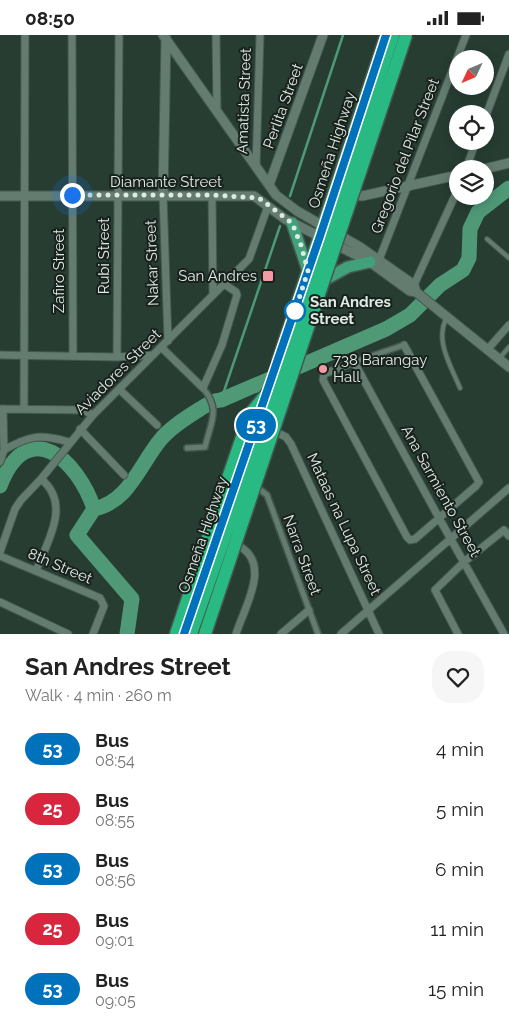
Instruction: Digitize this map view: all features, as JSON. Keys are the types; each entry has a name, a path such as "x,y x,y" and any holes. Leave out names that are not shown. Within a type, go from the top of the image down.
{"highway":[{"path":"191,634 280,379 393,35"},
{"path":"205,634 407,35"},
{"path":"176,634 250,414 280,379"},
{"path":"168,634 186,581 208,539"}],"main road":[{"name":"Osmeña Highway","path":"278,360 386,35"},
{"path":"305,349 407,35"},
{"path":"292,223 308,271"},
{"path":"328,278 348,267 375,261"},
{"path":"210,634 295,376"},
{"name":"Osmeña Highway","path":"184,634 268,390"}],"street":[{"path":"24,409 25,35"},
{"name":"Zafiro Street","path":"72,35 73,356"},
{"name":"Rubi Street","path":"117,357 118,35"},
{"path":"216,35 217,112"},
{"name":"Amatista Street","path":"256,168 260,35"},
{"name":"Perlita Street","path":"268,185 323,35"},
{"name":"Gregorio del Pilar Street","path":"375,261 410,185 466,35"},
{"path":"165,36 268,185 286,204 322,231 375,261 410,291 416,291 509,367"},
{"name":"Nakar Street","path":"165,36 163,195 168,341"},
{"path":"490,105 509,54"},
{"path":"494,167 509,163"},
{"path":"356,195 362,196 449,177"},
{"path":"212,195 213,295"},
{"name":"Diamante Street","path":"0,196 254,196 292,223 322,231"},
{"path":"416,291 451,205"},
{"name":"Aviadores Street","path":"0,554 15,509 80,429 249,259 268,206"},
{"path":"203,388 209,379 222,345 237,295 236,292 224,284"},
{"path":"487,350 509,325"},
{"path":"404,345 478,482 415,539 410,540 323,380 324,374 404,345"},
{"path":"161,347 203,388 214,405 204,447 186,448"},
{"path":"0,355 117,357 153,355"},
{"name":"Ana Sarmiento Street","path":"354,362 504,634"},
{"path":"119,389 157,425"},
{"path":"0,462 4,450 1,409 83,410 93,415"},
{"path":"80,429 124,475"},
{"name":"Mataas na Lupa Street","path":"276,432 286,437 290,444 379,634"},
{"path":"4,450 35,436 70,442"},
{"path":"36,571 52,533 57,513 55,501 47,485 41,479"},
{"name":"Narra Street","path":"258,488 266,495 318,634"},
{"path":"341,634 509,488"},
{"path":"458,634 435,590 464,562 504,531 509,536"},
{"path":"236,634 257,573 252,556 239,546"},
{"name":"8th Street","path":"0,554 104,601 104,606 93,634"},
{"path":"0,601 68,634"},
{"path":"281,634 309,609"}],"lane":[{"path":"487,239 509,258"},
{"path":"447,317 442,328 442,343 460,388"},
{"path":"499,359 509,347"}],"waterway":[{"path":"290,196 343,35"},
{"path":"94,509 116,499 133,481 165,435 200,409 386,329 410,315 440,285 463,270 469,258 470,229 478,212 509,188"},
{"path":"221,400 280,226"},
{"path":"0,486 11,464 24,452 38,449 51,452 65,461 76,475 87,491 94,509"},
{"path":"94,509 77,535 132,599 127,634"}],"tunnel":[{"path":"268,390 278,360"}],"bus line":[{"name":"53","path":"184,634 241,471 386,35"}],"place":[{"name":"San Andres","path":"268,276"},
{"name":"San Andres Street","path":"295,311"},
{"name":"738 Barangay Hall","path":"323,369"}],"route":[{"path":"72,195 212,195 254,196 259,198 292,223 301,245 308,271 295,311"}]}
